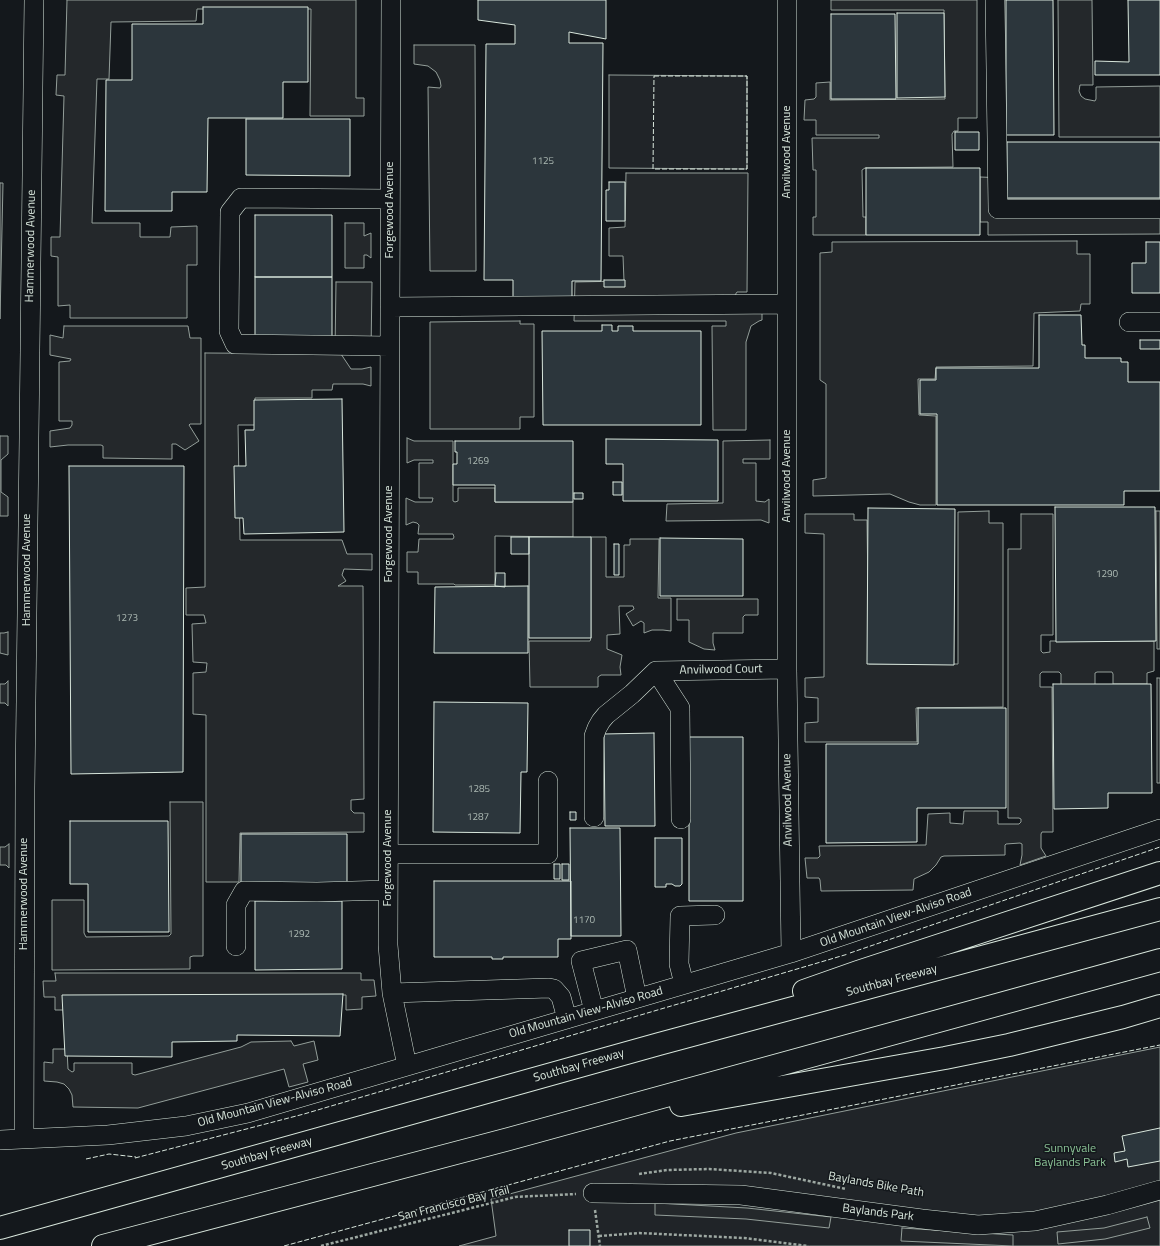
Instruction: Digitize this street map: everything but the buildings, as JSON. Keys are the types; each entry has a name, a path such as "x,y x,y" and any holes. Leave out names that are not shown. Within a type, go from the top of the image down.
{"highway":[{"path":"658,1044 858,972 1160,873"},
{"name":"Southbay Freeway","path":"0,1228 658,1044 1160,909"},
{"path":"103,1246 509,1139 1160,960"},
{"path":"1123,1017 1160,1006"},
{"path":"509,1139 722,1097 945,1058 1123,1017 1160,1010"}],"street":[{"name":"Hammerwood Avenue","path":"24,1139 25,780 34,0"},
{"name":"Forgewood Avenue","path":"391,0 388,945 392,993 407,1066"},
{"name":"Anvilwood Avenue","path":"787,0 787,669 791,953"},
{"path":"995,0 998,209 1160,209"},
{"path":"389,346 235,344 229,331 230,212 241,198 390,199"},
{"path":"390,307 786,304"},
{"path":"1129,322 1160,322"},
{"name":"Anvilwood Court","path":"656,671 787,669"},
{"path":"594,817 594,736 597,728 600,721 606,715 632,694 656,671 680,708 681,819"},
{"path":"388,854 548,854 548,781"},
{"name":"Old Mountain View-Alviso Road","path":"0,1140 108,1135 186,1126 248,1113 791,953 1160,829"},
{"path":"236,946 236,905 244,891 317,892 388,890"},
{"path":"684,984 679,964 680,916 715,915"},
{"path":"594,1011 581,961 626,950 638,998"},
{"path":"392,993 549,988 554,989 561,997 567,1019"},
{"name":"Baylands Park","path":"593,1193 741,1195 978,1225 1035,1220 1107,1205 1160,1190"}],"path":[{"name":"Baylands Bike Path","path":"634,1175 667,1170 709,1169 771,1173 846,1189"},
{"path":"593,1193 600,1246"},
{"name":"San Francisco Bay Trail","path":"321,1246 515,1197 593,1193"},
{"path":"599,1236 639,1233 744,1238 808,1246"}],"green space":[{"path":"609,75 747,76 747,169 609,168"},
{"name":"Sunnyvale Baylands Park","path":"1160,1047 1160,1246 459,1246 496,1236 491,1199 736,1133"}],"shaded area":[{"path":"67,0 356,0 356,98 364,98 364,116 310,116 311,9 197,9 196,21 111,22 109,79 97,79 92,223 140,223 140,237 170,237 171,227 197,226 197,265 187,265 187,318 70,318 70,305 58,306 58,257 51,256 51,237 60,237 64,96 56,95 57,75 65,75"},
{"path":"831,0 977,0 977,118 958,118 958,131 954,131 952,134 953,167 865,168 862,170 863,217 866,217 866,235 813,235 813,217 816,217 816,170 813,170 812,138 879,138 879,135 816,135 816,120 804,120 805,100 814,99 816,97 816,83 830,82 830,100 945,99 944,10 831,10"},
{"path":"1058,0 1092,0 1093,85 1080,85 1079,91 1081,96 1085,99 1095,101 1096,87 1160,86 1160,137 1059,137"},
{"path":"414,45 475,45 476,271 430,271 428,87 440,88 441,86 436,72 428,66 414,64"},
{"path":"626,173 748,173 747,292 737,292 735,295 762,299 762,320 751,326 746,342 746,430 713,430 712,326 726,326 726,321 574,321 575,282 624,281 623,256 609,256 609,228 625,227"},
{"path":"980,177 1006,178 1006,198 1160,198 1160,234 988,235 988,222 980,222"},
{"path":"0,183 3,183 0,319"},
{"path":"345,223 364,223 364,236 371,233 371,258 364,255 364,268 345,268"},
{"path":"1077,241 1077,254 1090,254 1090,304 1081,304 1080,311 1034,313 1033,366 936,367 935,379 918,379 919,415 936,416 936,505 920,505 890,494 813,496 813,480 826,478 826,384 820,380 820,253 832,252 832,242"},
{"path":"336,282 372,282 371,352 335,351"},
{"path":"520,321 520,324 534,324 534,417 520,417 520,429 430,429 430,322"},
{"path":"64,326 188,326 190,338 201,338 201,424 189,425 199,441 185,450 176,444 172,444 172,459 103,458 103,446 101,445 68,445 50,447 50,431 70,428 72,425 72,421 59,421 59,362 70,361 71,359 50,355 50,335 63,338"},
{"path":"205,353 341,354 351,369 371,367 371,386 363,384 333,384 332,390 312,390 312,398 255,398 256,425 238,425 240,540 342,540 347,554 372,554 372,570 344,569 342,575 346,581 338,586 363,586 364,799 351,800 351,810 354,813 364,813 364,832 240,833 239,882 206,882 206,715 193,714 193,673 206,672 207,663 193,662 192,624 206,623 204,615 186,615 186,588 205,587"},
{"path":"0,436 8,436 8,454 1,460 1,492 8,497 8,516 0,516"},
{"path":"407,438 414,441 453,441 453,501 458,501 458,488 495,488 495,502 573,502 573,537 495,536 495,585 418,584 418,572 407,572 407,552 418,552 419,539 453,539 454,537 453,534 418,534 419,525 417,523 413,522 406,525 406,498 415,502 432,502 433,498 419,498 419,463 433,463 433,460 414,460 407,463"},
{"path":"770,440 770,459 743,459 743,463 756,463 756,501 765,502 769,499 769,523 761,520 666,521 667,504 723,503 723,441"},
{"path":"989,511 989,523 1003,523 1003,707 916,708 917,742 805,742 805,723 818,722 818,698 805,697 805,678 824,677 824,534 805,533 805,514 854,514 854,520 867,520 869,664 958,664 958,512"},
{"path":"1156,511 1160,511 1160,649 1157,649"},
{"path":"1021,514 1053,514 1053,635 1041,635 1041,651 1043,653 1050,652 1050,641 1154,641 1154,671 1147,673 1147,684 1113,684 1112,672 1097,672 1095,673 1095,686 1061,686 1061,674 1059,672 1042,672 1040,674 1040,687 1052,687 1053,832 1042,832 1041,834 1041,848 1046,856 1020,865 1022,844 1006,844 1005,855 941,857 929,872 914,879 913,890 821,891 819,878 807,878 805,858 818,858 820,856 819,846 926,845 928,814 950,813 950,823 963,824 964,811 998,811 998,824 1019,824 1021,822 1021,819 1019,818 1008,818 1008,549 1021,549"},
{"path":"591,537 606,537 606,577 624,577 624,545 630,545 630,539 659,539 658,598 671,598 671,631 652,630 644,633 644,623 641,621 633,626 626,614 634,609 633,606 619,606 620,634 607,635 607,649 622,655 620,667 621,675 601,675 598,677 598,687 530,687 529,641 590,641"},
{"path":"677,599 758,599 758,615 745,615 743,617 743,633 713,633 715,650 704,649 689,642 689,620 677,620"},
{"path":"8,632 8,655 0,653 0,633"},
{"path":"1157,678 1160,678 1160,783 1157,783"},
{"path":"8,681 8,706 5,703 0,703 0,684 5,684"},
{"path":"170,802 203,802 203,956 190,957 190,969 52,970 52,900 84,900 84,933 86,937 169,936 171,934"},
{"path":"9,844 9,868 6,865 0,865 0,847 5,847"},
{"path":"55,973 361,973 361,980 374,980 376,996 362,997 362,1009 346,1010 346,995 71,996 70,1010 55,1010 55,997 44,997 43,981 56,981"},
{"path":"291,1041 294,1046 314,1041 318,1060 303,1064 308,1082 289,1087 284,1069 138,1108 73,1107 72,1095 64,1084 44,1081 44,1062 53,1063 53,1049 67,1049 68,1069 72,1072 74,1071 74,1063 132,1063 132,1074 135,1075 241,1047 251,1042"},
{"path":"655,1203 747,1208 831,1217 829,1228 746,1219 655,1215"},
{"path":"1147,1217 1150,1228 1105,1239 1058,1244 1057,1232 1104,1228"},
{"path":"902,1228 1013,1235 1013,1246 901,1241"}],"fence":[{"path":"654,76 747,76 747,169 653,169 654,76"},
{"path":"850,953 1160,847"},
{"path":"135,1158 304,1114 848,954"},
{"path":"284,1246 670,1141 1160,1045"},
{"path":"86,1159 109,1154 136,1157"}]}
